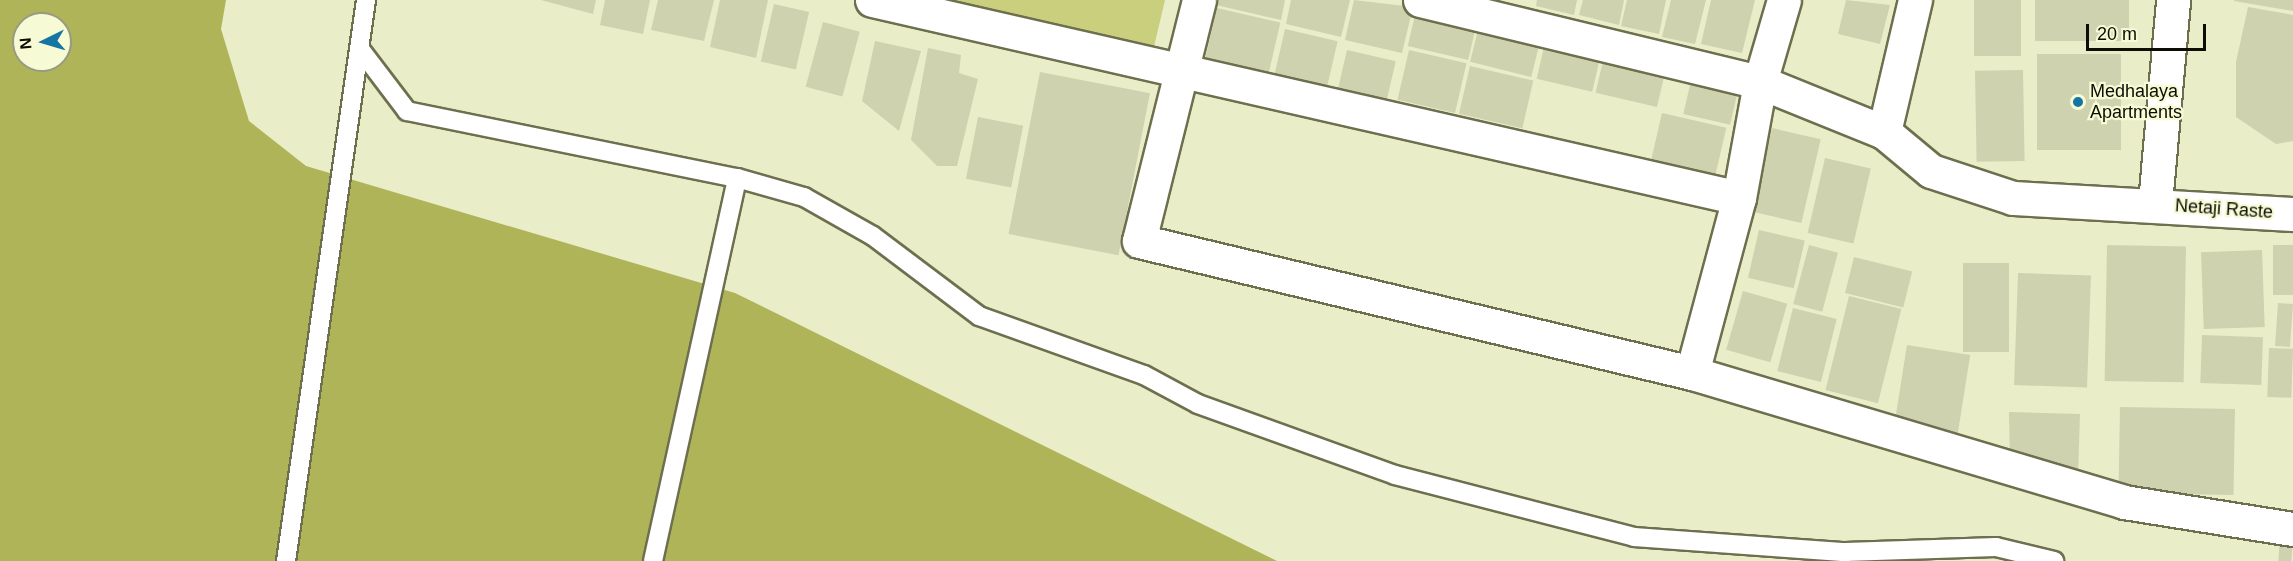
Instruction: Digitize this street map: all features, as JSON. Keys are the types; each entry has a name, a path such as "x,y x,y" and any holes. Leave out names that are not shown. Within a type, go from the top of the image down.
{"street":[{"path":"872,0 1183,69 1739,198"},
{"path":"1199,0 1139,241 1692,373 2124,502 2293,529"},
{"name":"Netaji Raste","path":"1420,0 1760,82 1884,132 1932,171 2013,198 2155,203 2293,214"},
{"path":"1692,373 1739,198 1760,82 1784,0"},
{"path":"1884,132 1914,0"},
{"path":"2155,203 2173,0"}],"lane":[{"path":"286,561 366,0"},
{"path":"360,49 407,111 737,178 804,197 873,236 979,316 1144,375 1198,404 1395,475 1634,537 1845,552 1996,548 2054,561"},
{"path":"653,561 737,178"}],"green space":[{"path":"0,0 226,0 221,29 249,121 306,166 735,293 1277,561 0,561"},
{"path":"916,0 1165,0 1152,55"}],"building":[{"path":"541,0 596,0 593,14"},
{"path":"605,0 650,0 643,34 600,25"},
{"path":"658,0 714,0 704,41 651,30"},
{"path":"720,0 768,0 756,58 710,47"},
{"path":"1217,0 1285,0 1281,20 1216,5"},
{"path":"1291,0 1350,0 1341,37 1286,24"},
{"path":"1354,0 1413,7 1402,53 1345,40"},
{"path":"1537,0 1577,0 1574,15 1536,6"},
{"path":"1583,0 1624,0 1619,25 1579,15"},
{"path":"1627,0 1666,0 1659,34 1621,26"},
{"path":"1671,0 1706,0 1695,44 1662,37"},
{"path":"1711,0 1755,0 1742,53 1701,44"},
{"path":"1846,0 1890,5 1880,44 1838,34"},
{"path":"1974,0 2021,0 2021,56 1974,56"},
{"path":"2035,0 2129,0 2129,41 2035,41"},
{"path":"2293,0 2293,11 2234,1"},
{"path":"774,4 809,12 796,70 761,61"},
{"path":"1417,6 1477,20 1468,60 1408,46"},
{"path":"2248,7 2293,15 2293,141 2276,144 2236,117 2236,62"},
{"path":"1217,8 1280,23 1269,72 1206,58"},
{"path":"823,22 860,32 842,97 806,87"},
{"path":"1480,22 1541,37 1531,77 1470,62"},
{"path":"1285,29 1338,41 1327,86 1275,74"},
{"path":"1547,34 1603,47 1592,92 1537,79"},
{"path":"875,41 921,51 899,131 862,101"},
{"path":"928,48 961,55 959,73 978,79 957,166 937,166 911,140"},
{"path":"1606,48 1667,62 1657,107 1596,93"},
{"path":"1347,50 1396,61 1387,100 1338,89"},
{"path":"1409,50 1466,63 1455,113 1398,100"},
{"name":"Medhalaya Apartments","path":"2037,54 2121,54 2121,150 2037,150"},
{"path":"1470,66 1533,81 1522,128 1459,114"},
{"path":"2023,70 2025,161 1977,162 1975,71"},
{"path":"1040,72 1150,93 1118,255 1009,234"},
{"path":"1693,72 1740,83 1730,125 1683,114"},
{"path":"1662,113 1726,128 1715,176 1651,161"},
{"path":"978,117 1023,126 1011,188 966,179"},
{"path":"1772,128 1821,139 1801,223 1753,212"},
{"path":"1825,158 1871,169 1853,244 1808,233"},
{"path":"1759,230 1805,241 1794,288 1748,278"},
{"path":"1809,245 1838,253 1822,312 1793,304"},
{"path":"2107,245 2186,246 2184,382 2105,381"},
{"path":"2273,245 2293,245 2293,295 2273,295"},
{"path":"2262,250 2265,327 2204,329 2201,252"},
{"path":"1854,257 1912,272 1903,307 1845,293"},
{"path":"1963,263 2009,263 2009,352 1963,352"},
{"path":"2018,273 2091,276 2087,387 2014,385"},
{"path":"1743,291 1787,304 1770,362 1726,350"},
{"path":"1849,296 1901,309 1878,403 1826,390"},
{"path":"2278,303 2293,304 2290,347 2275,346"},
{"path":"1793,308 1837,319 1821,382 1777,371"},
{"path":"2202,335 2263,337 2261,385 2200,383"},
{"path":"1907,345 1970,355 1958,434 1894,424"},
{"path":"2269,348 2293,349 2291,398 2267,397"},
{"path":"2120,407 2235,409 2233,495 2118,493"},
{"path":"2009,412 2080,414 2078,476 2010,465"},
{"path":"2280,537 2293,538 2291,561 2278,561"}],"place":[{"name":"Medhalaya Apartments","path":"2078,102"}]}
